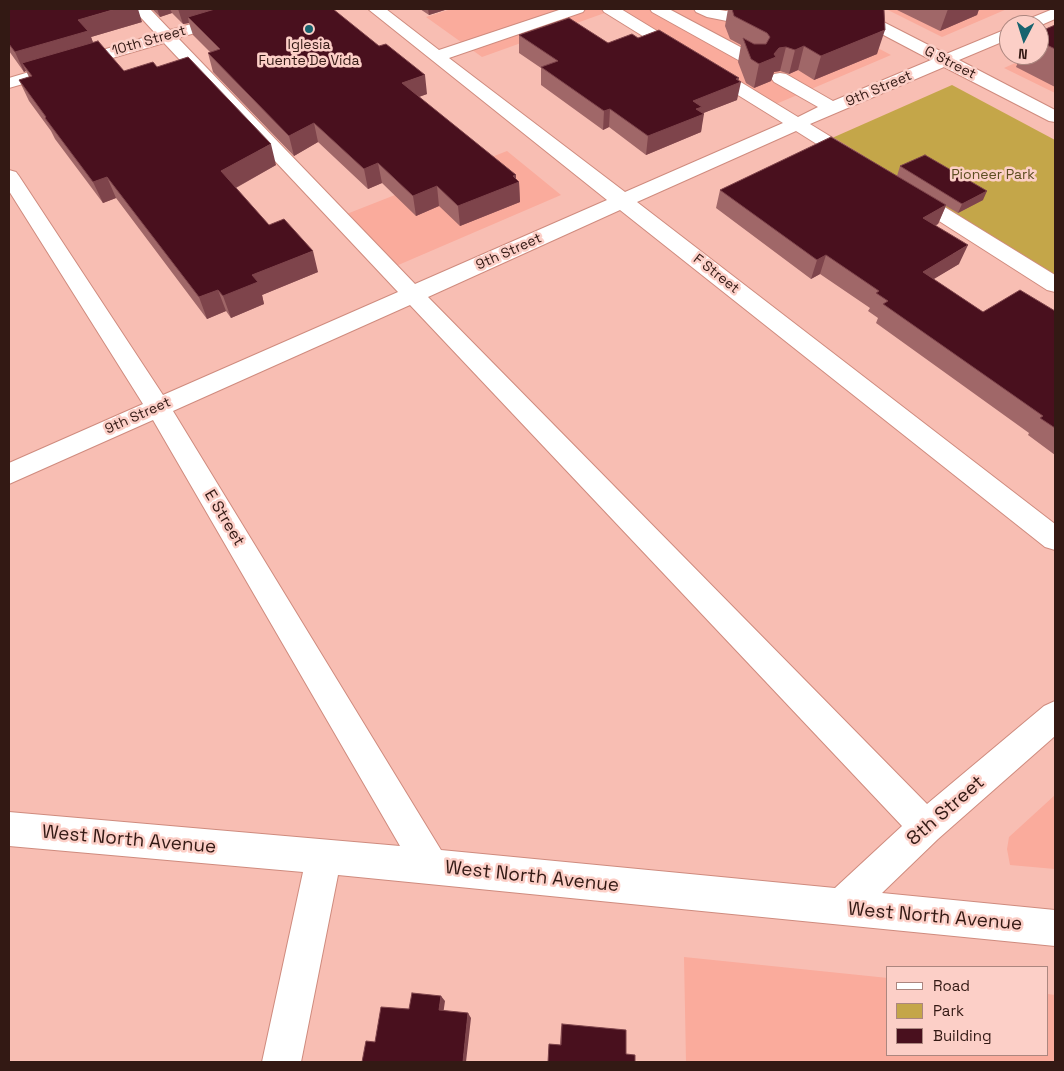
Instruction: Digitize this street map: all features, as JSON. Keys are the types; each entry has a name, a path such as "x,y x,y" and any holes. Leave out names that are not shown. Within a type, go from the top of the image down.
{"street":[{"path":"141,9 413,295 926,827"},
{"name":"10th Street","path":"9,83 260,9"},
{"name":"F Street","path":"376,9 1055,539"},
{"path":"437,56 577,9"},
{"path":"610,9 875,172"},
{"path":"658,9 755,62"},
{"path":"702,9 713,14 727,16 752,9"},
{"name":"G Street","path":"846,9 1055,116"},
{"path":"1031,9 1051,15"},
{"name":"9th Street","path":"9,474 832,108 999,37"},
{"path":"780,78 832,108"},
{"name":"E Street","path":"9,176 158,407 431,866"},
{"path":"898,186 1055,285"},
{"name":"8th Street","path":"840,908 926,827 1055,716"},
{"name":"West North Avenue","path":"9,828 431,866 1055,928"},
{"path":"282,1062 324,857"}],"shaded area":[{"path":"451,9 804,9 891,55 769,107 613,10 482,57 426,17"},
{"path":"886,9 1007,9 942,37"},
{"path":"1055,45 1055,93 1004,68 1011,65 1049,65 1049,49"},
{"path":"507,151 561,195 389,269 339,217"},
{"path":"1055,795 1055,869 1010,865 1007,849 1009,837"},
{"path":"684,957 886,978 886,1056 1049,1056 1049,994 1055,995 1055,1062 686,1062"}],"green space":[{"name":"Pioneer Park","path":"952,85 1055,140 1055,285 898,186 832,138"}],"building":[{"path":"9,9 116,9 78,20 88,31 15,52 9,44"},
{"path":"215,9 333,9 379,46 386,44 425,75 402,83 516,175 513,176 519,182 458,206 437,186 413,196 378,163 364,169 314,123 289,136 208,53 220,49 188,17"},
{"path":"732,9 882,9 884,10 885,30 821,56 804,46 795,50 786,47 779,48 774,54 776,57 759,64 751,59 743,38 754,44 766,44 770,37 767,33 734,16"},
{"path":"569,18 608,43 632,34 638,38 659,30 739,78 736,79 741,82 693,101 702,107 696,109 704,114 648,136 610,109 604,111 541,67 558,61 519,35"},
{"path":"1055,25 1055,49 1049,46 1049,28"},
{"path":"98,41 124,71 153,62 157,67 188,57 271,144 221,171 269,225 284,219 313,251 252,275 258,282 223,296 218,290 199,297 107,177 93,182 19,80 32,76 22,63"},
{"path":"831,137 946,205 923,218 968,245 923,272 983,312 1020,290 1055,311 1055,428 1040,418 1043,416 883,304 888,301 876,293 879,291 826,255 817,260 720,190"},
{"path":"925,155 987,191 962,204 900,166"},
{"path":"412,993 441,996 439,1010 468,1013 463,1062 362,1062 366,1041 375,1042 381,1007 409,1009"},
{"path":"562,1024 626,1030 626,1054 635,1055 635,1062 548,1062 549,1044 561,1045"}],"place":[{"name":"Iglesia Fuente De Vida","path":"309,29"}]}
